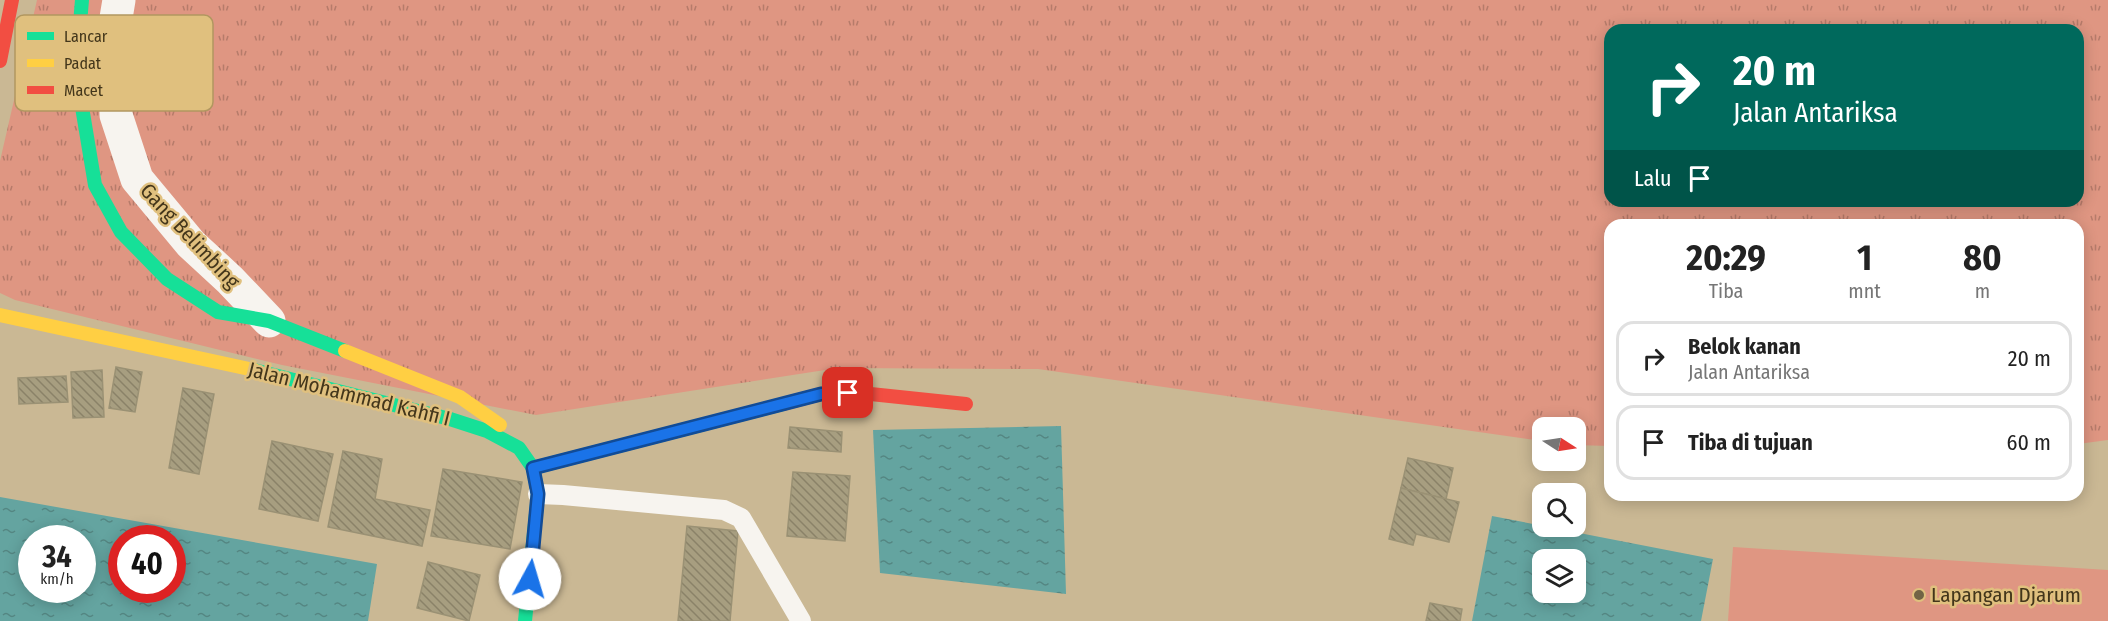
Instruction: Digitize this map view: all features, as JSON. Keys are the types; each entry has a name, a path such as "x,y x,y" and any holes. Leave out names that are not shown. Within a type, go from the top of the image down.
{"street":[{"path":"0,61 12,0"},
{"name":"Gang Belimbing","path":"81,15 82,0"},
{"name":"Gang Belimbing","path":"116,15 118,0"},
{"name":"Gang Belimbing","path":"82,111 95,185 121,232 167,279 218,312 269,321 460,397 504,429 519,448"},
{"name":"Gang Belimbing","path":"116,111 137,179 191,244 269,321"},
{"path":"167,279 191,244"},
{"name":"Jalan Mohammad Kahfi I","path":"0,315 210,359 450,419 487,431 519,448 533,468 538,494 525,621"},
{"path":"533,468 821,394 861,393 966,404"}],"lane":[{"path":"538,494 724,510 741,518 801,621"}],"green space":[{"path":"37,0 2108,0 2108,440 2084,443 2084,219 1604,219 1604,446 1586,445 1586,417 1532,417 1532,440 1038,369 838,368 536,415 282,365 15,300 0,293 0,161 15,96 15,111 213,111 213,15 34,15"},
{"name":"Lapangan Djarum","path":"1733,547 2108,570 2108,621 1728,621"}],"water":[{"path":"1061,426 1066,594 880,573 873,430"},
{"path":"0,497 158,525 108,525 108,603 186,603 186,530 377,564 368,621 0,621"},
{"path":"1492,516 1532,524 1532,537 1586,537 1586,534 1713,559 1701,621 1472,621"}],"building":[{"path":"116,367 142,372 135,412 109,408"},
{"path":"102,370 104,417 73,418 71,372"},
{"path":"66,376 68,402 19,404 18,378"},
{"path":"183,388 214,394 199,474 169,468"},
{"path":"790,427 842,432 841,452 788,448"},
{"path":"272,441 333,454 318,521 259,509"},
{"path":"343,451 382,459 375,499 430,510 422,546 328,527"},
{"path":"1408,458 1453,468 1446,499 1401,488"},
{"path":"443,469 522,482 510,549 431,536"},
{"path":"793,472 850,476 845,541 787,536"},
{"path":"1401,488 1459,502 1449,542 1416,534 1413,545 1389,539"},
{"path":"687,526 738,531 730,621 678,621"},
{"path":"428,562 480,575 469,621 417,608"},
{"path":"1430,603 1462,609 1460,621 1426,621"}],"traffic: fast":[{"path":"81,15 82,0"},
{"path":"83,111 95,185 121,232 167,279 218,312 269,321 345,351"},
{"path":"254,370 450,419 487,431 519,448 533,468 538,494 525,621"},
{"path":"533,468 783,404"}],"traffic: slow":[{"path":"0,315 254,370"},
{"path":"345,351 460,397 500,425"}],"traffic: jam":[{"path":"0,61 12,0"},
{"path":"783,404 821,394 861,393 966,404"}],"place":[{"name":"Lapangan Djarum","path":"1919,595"}],"route":[{"path":"530,579 538,494 533,468 821,394 848,393"}]}
